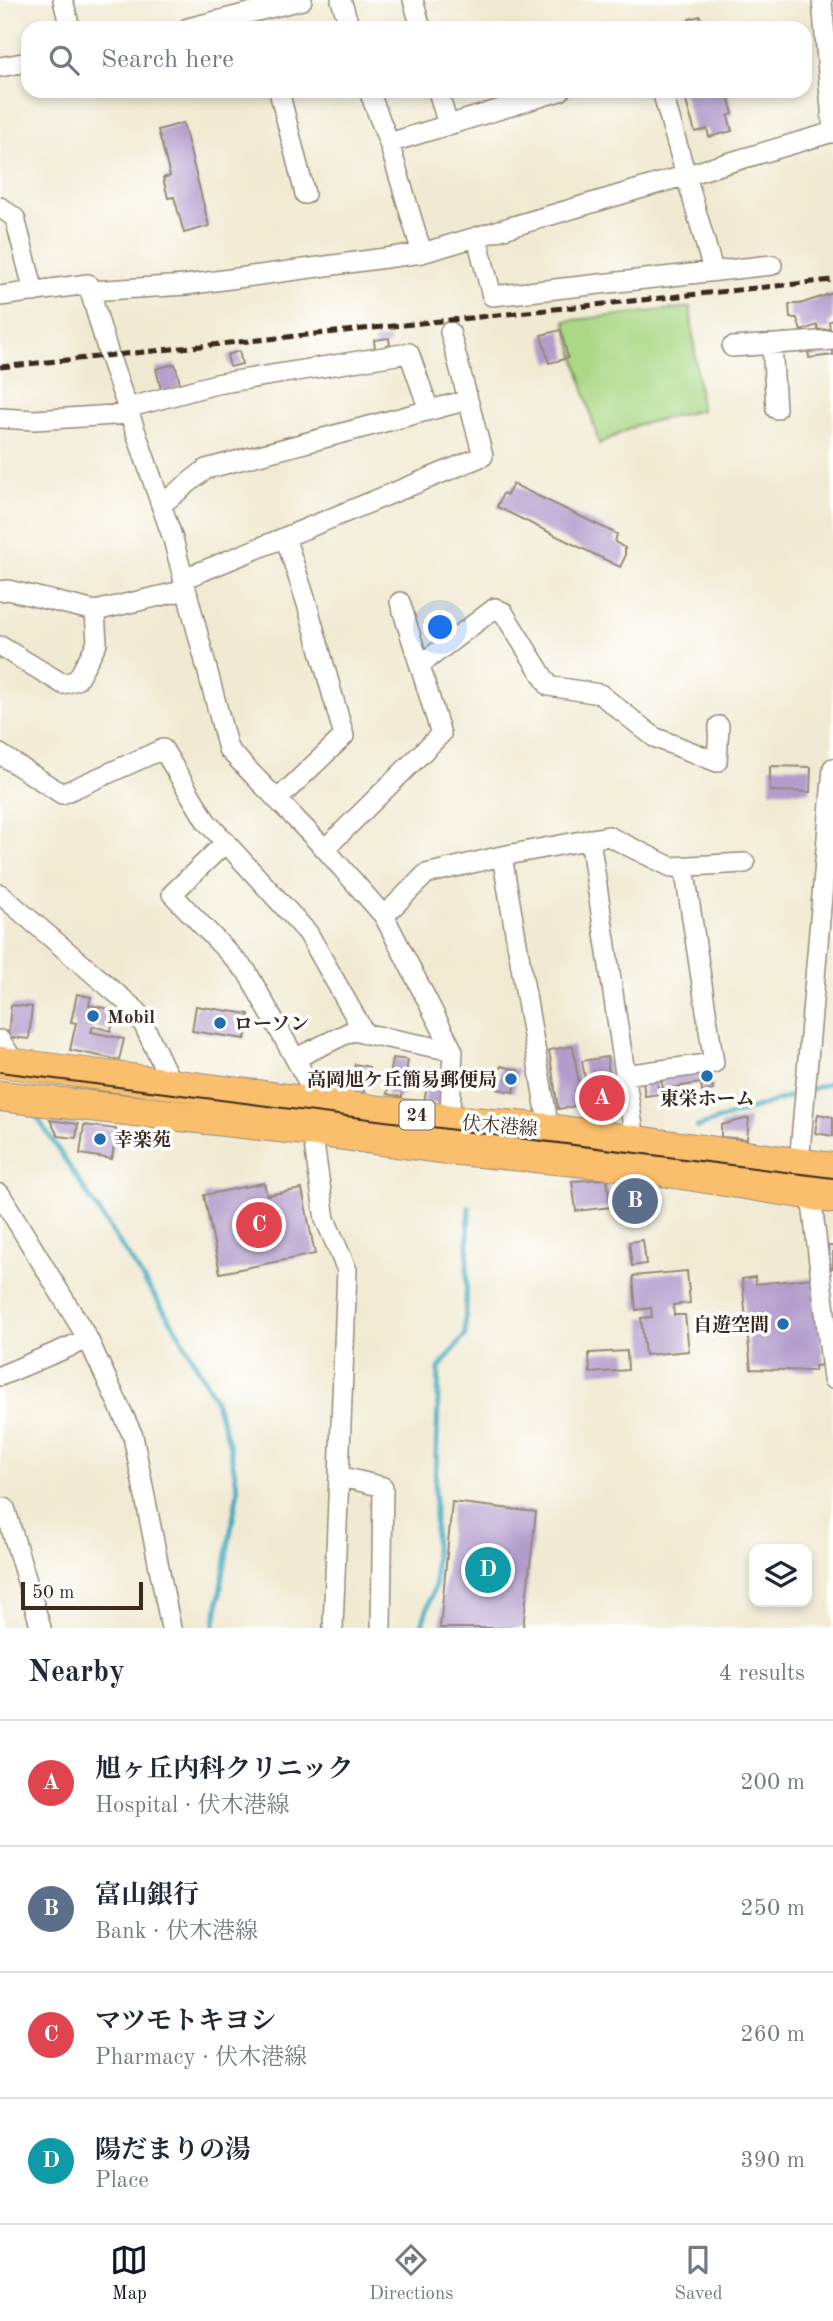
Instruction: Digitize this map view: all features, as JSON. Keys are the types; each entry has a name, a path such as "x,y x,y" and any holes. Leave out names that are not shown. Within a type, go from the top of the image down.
{"main road":[{"name":"伏木港線","path":"5,1055 172,1084 313,1101 449,1135 822,1196"},
{"name":"伏木港線","path":"0,1096 314,1130 449,1135 549,1129 833,1168"}],"street":[{"path":"63,0 68,21"},
{"path":"261,20 302,0"},
{"path":"341,0 347,21"},
{"path":"414,0 419,21"},
{"path":"449,1135 453,1051 384,916 325,849 229,749 161,505 90,291 186,285 422,253 833,133 822,0"},
{"path":"0,67 21,63"},
{"path":"281,98 305,194"},
{"path":"372,98 389,144 422,253"},
{"path":"440,98 448,125"},
{"path":"389,144 537,98"},
{"path":"664,98 713,270"},
{"path":"0,207 15,218 34,292"},
{"path":"477,238 492,296 772,265"},
{"path":"0,296 88,284"},
{"path":"0,591 8,590 95,611 185,585 285,537 483,456 450,332"},
{"path":"732,346 833,340"},
{"path":"772,344 776,409"},
{"path":"0,418 34,420 128,411 216,384 409,353 429,410"},
{"path":"161,505 206,469 468,400"},
{"path":"277,800 344,736 285,537"},
{"path":"325,849 441,734 400,602"},
{"path":"420,665 495,608 503,612 549,686 600,694 654,737 716,762 719,726"},
{"path":"0,669 3,648 63,684 77,680 97,643 95,611"},
{"path":"0,754 62,794 163,749 206,821 308,933 365,1034"},
{"path":"833,768 799,1164 822,1196 833,1379"},
{"path":"384,916 426,874 608,836 671,867 745,863"},
{"path":"590,839 635,1140"},
{"path":"226,842 172,894 247,972 307,1080 313,1101 314,1144 325,1219 347,1270 332,1628"},
{"path":"502,856 549,1129"},
{"path":"624,1075 714,1063 684,866"},
{"path":"0,894 136,1012 172,1084"},
{"path":"296,1058 352,1031 453,1051"},
{"path":"0,1194 88,1339 133,1436 171,1628"},
{"path":"0,1376 88,1339"},
{"path":"339,1476 383,1487 381,1628"},
{"path":"0,1510 5,1508 41,1628"}],"green space":[{"path":"690,307 701,410 637,425 599,444 565,321"}],"building":[{"path":"700,16 701,21 689,21"},
{"path":"685,98 729,98 733,114 728,116 732,131 709,137 707,129 695,132"},
{"path":"183,123 209,226 184,233 174,197 168,198 163,178 170,176 158,130"},
{"path":"833,293 833,320 829,322 830,329 818,330 817,325 801,331 797,318 790,318 789,304 800,304"},
{"path":"561,330 568,358 549,363 541,335"},
{"path":"833,336 833,355 809,358 807,339"},
{"path":"389,338 390,345 375,350 374,340"},
{"path":"239,351 242,364 230,367 227,355"},
{"path":"175,364 181,387 162,393 156,369"},
{"path":"513,484 617,534 615,542 625,548 625,557 620,567 497,507 503,493 507,495"},
{"path":"770,766 811,767 810,792 770,791"},
{"path":"77,994 91,997 89,1005 115,1010 111,1031 93,1026 91,1032 124,1039 119,1060 70,1050 76,1023 71,1022"},
{"path":"11,1005 32,1007 29,1039 8,1037"},
{"name":"ローソン","path":"196,1006 249,1014 245,1039 192,1031"},
{"path":"573,1046 582,1105 558,1109 549,1050"},
{"path":"708,1056 713,1090 702,1092 701,1083 663,1089 659,1063"},
{"path":"607,1057 610,1084 615,1084 619,1106 615,1112 605,1117 598,1116 590,1107 582,1061"},
{"path":"393,1058 408,1060 402,1097 387,1094"},
{"path":"355,1064 369,1067 362,1099 349,1097"},
{"path":"655,1065 659,1094 645,1096 641,1067"},
{"path":"501,1066 518,1070 514,1092 496,1089"},
{"path":"430,1069 446,1072 441,1105 424,1102"},
{"path":"818,1114 833,1117 833,1136 815,1133"},
{"path":"749,1118 747,1139 721,1137 721,1125"},
{"path":"50,1120 78,1124 76,1138 58,1136"},
{"path":"84,1125 116,1129 112,1159 80,1154"},
{"path":"607,1179 611,1207 576,1211 572,1181"},
{"path":"264,1183 267,1195 302,1189 315,1254 220,1273 204,1195"},
{"path":"643,1183 648,1217 626,1222 622,1185"},
{"path":"643,1240 646,1264 632,1266 629,1242"},
{"path":"827,1246 833,1246 831,1269"},
{"path":"687,1271 690,1303 673,1305 674,1315 685,1315 689,1351 645,1355 641,1318 652,1317 651,1308 636,1310 633,1276"},
{"name":"自遊空間","path":"755,1277 756,1284 813,1278 824,1365 815,1366 815,1371 751,1369 742,1279"},
{"path":"627,1351 628,1370 590,1373 589,1353"},
{"path":"452,1502 536,1512 523,1628 440,1628"}],"waterway":[{"path":"809,1090 833,1082"},
{"path":"697,1127 800,1093"},
{"path":"33,1111 178,1332 214,1397 229,1443 238,1490 214,1628"},
{"path":"421,1628 435,1585 439,1368 465,1335 469,1207"}],"tram line":[{"path":"0,1072 833,1178"}],"railway":[{"path":"0,367 833,280"}],"place":[{"name":"Mobil","path":"93,1016"},
{"name":"ローソン","path":"220,1023"},
{"name":"東栄ホーム","path":"707,1076"},
{"name":"高岡旭ケ丘簡易郵便局","path":"511,1079"},
{"name":"旭ヶ丘内科クリニック","path":"602,1098"},
{"name":"幸楽苑","path":"100,1139"},
{"name":"富山銀行","path":"635,1201"},
{"name":"マツモトキヨシ","path":"259,1225"},
{"name":"自遊空間","path":"783,1324"},
{"name":"陽だまりの湯","path":"488,1570"}]}
